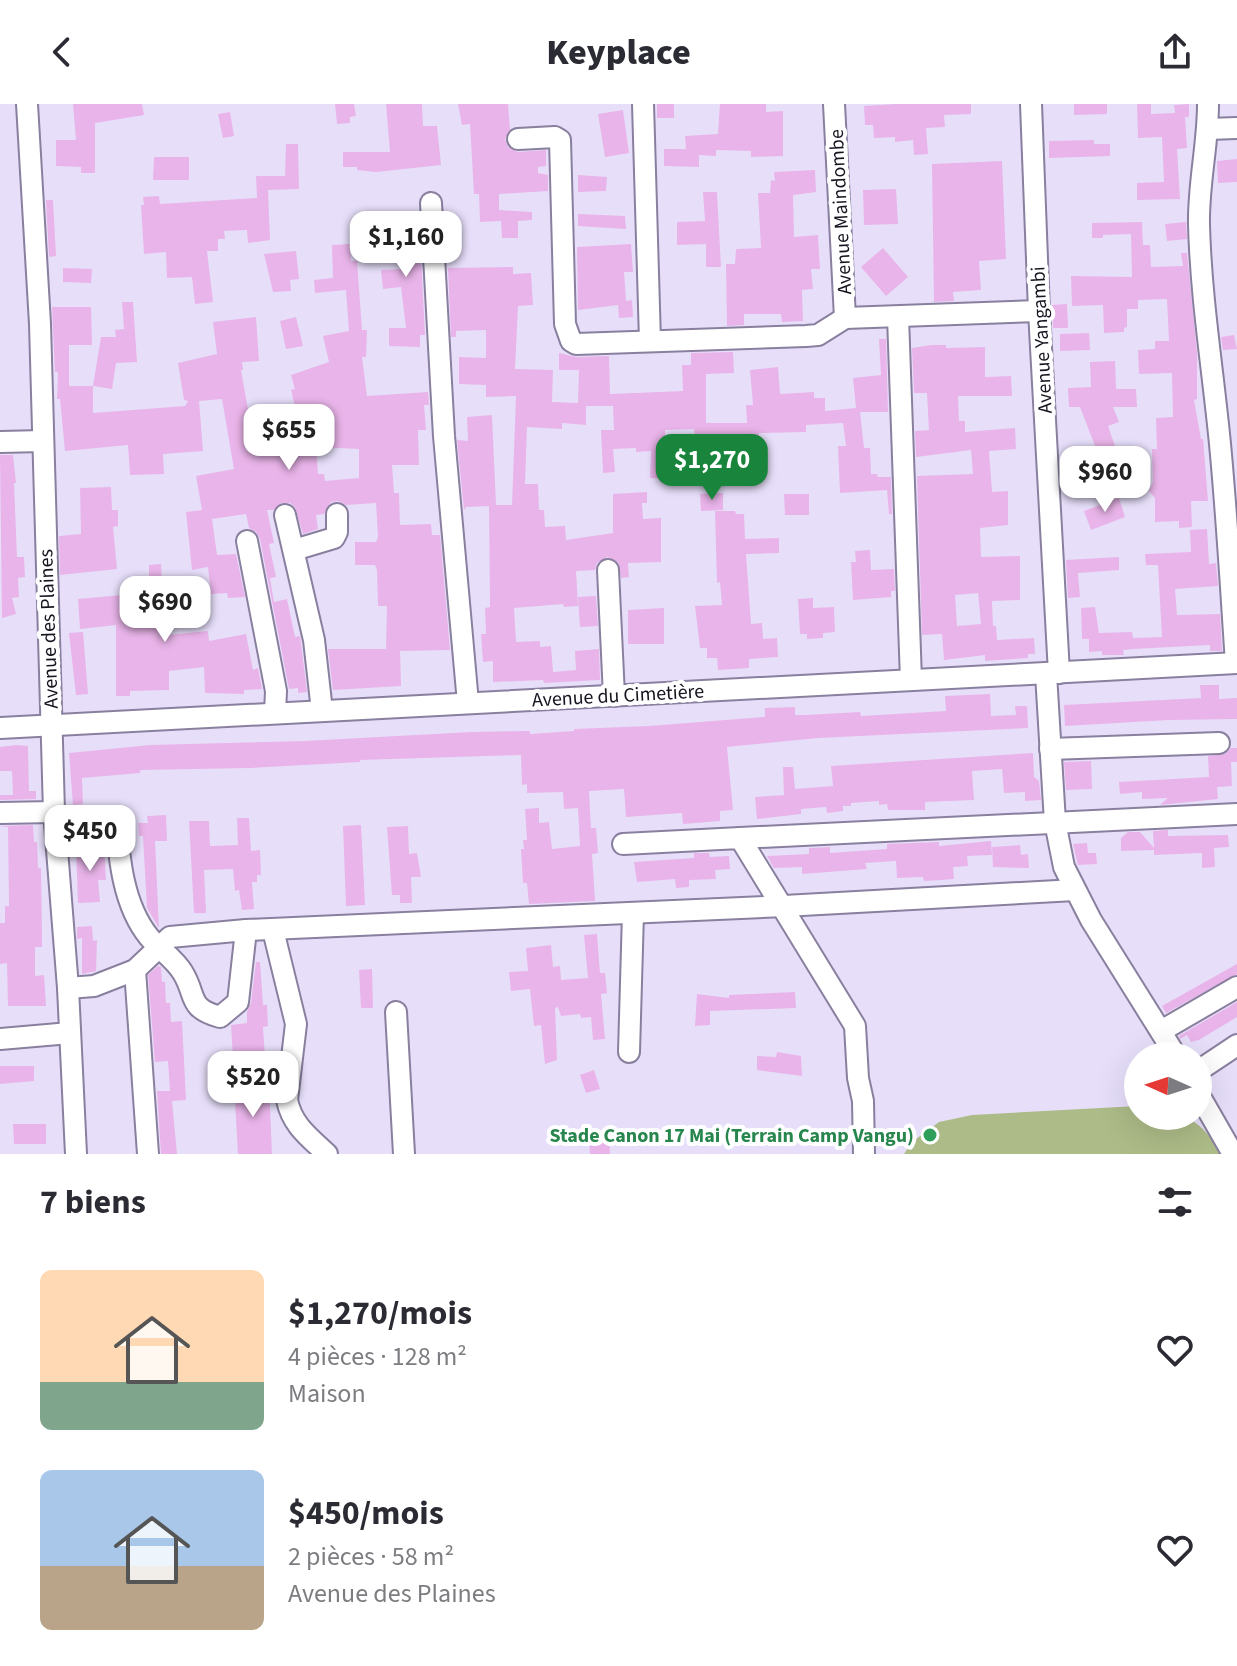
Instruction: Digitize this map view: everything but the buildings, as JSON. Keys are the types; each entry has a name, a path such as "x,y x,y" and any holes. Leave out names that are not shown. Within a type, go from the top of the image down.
{"street":[{"name":"Avenue des Plaines","path":"27,104 40,324 54,812 68,988 76,1154"},
{"path":"643,104 650,341"},
{"name":"Avenue Maindombe","path":"834,104 845,318 1039,311"},
{"name":"Avenue Yangambi","path":"1031,104 1052,673 1050,749 1055,822 1064,867 1075,890 1168,1042"},
{"path":"1208,104 1199,222 1203,294 1221,447 1236,663"},
{"path":"1208,129 1237,128"},
{"path":"518,139 555,137 560,140 565,324 571,341 576,344 818,335 845,318"},
{"path":"431,203 444,436 468,703"},
{"path":"898,317 911,680"},
{"path":"0,442 43,441"},
{"path":"294,550 323,544 334,538 337,514"},
{"path":"285,515 314,640 322,711"},
{"path":"247,541 276,691 275,713"},
{"path":"608,570 614,696"},
{"name":"Avenue du Cimetière","path":"0,728 1236,663"},
{"path":"1050,749 1219,743"},
{"path":"0,813 54,812"},
{"path":"623,844 1237,814"},
{"path":"116,819 123,875 140,925 183,972 192,1000 203,1012 220,1017 238,1002 246,930"},
{"path":"740,838 855,1026 865,1127 864,1154"},
{"path":"68,988 94,986 135,970 163,941 177,936 246,930 1075,890"},
{"path":"629,1052 633,913"},
{"path":"273,930 296,1024 287,1100 289,1109 297,1125 327,1154"},
{"path":"135,970 148,1154"},
{"path":"1161,1031 1237,987"},
{"path":"396,1012 404,1154"},
{"path":"0,1039 70,1033"},
{"path":"1212,1062 1237,1045"},
{"path":"1212,1117 1233,1154"}],"green space":[{"path":"1124,1107 1124,1130 1204,1130 1223,1154 904,1154 912,1142 939,1122 972,1115"}],"place":[{"name":"Stade Canon 17 Mai (Terrain Camp Vangu)","path":"930,1135"}]}
